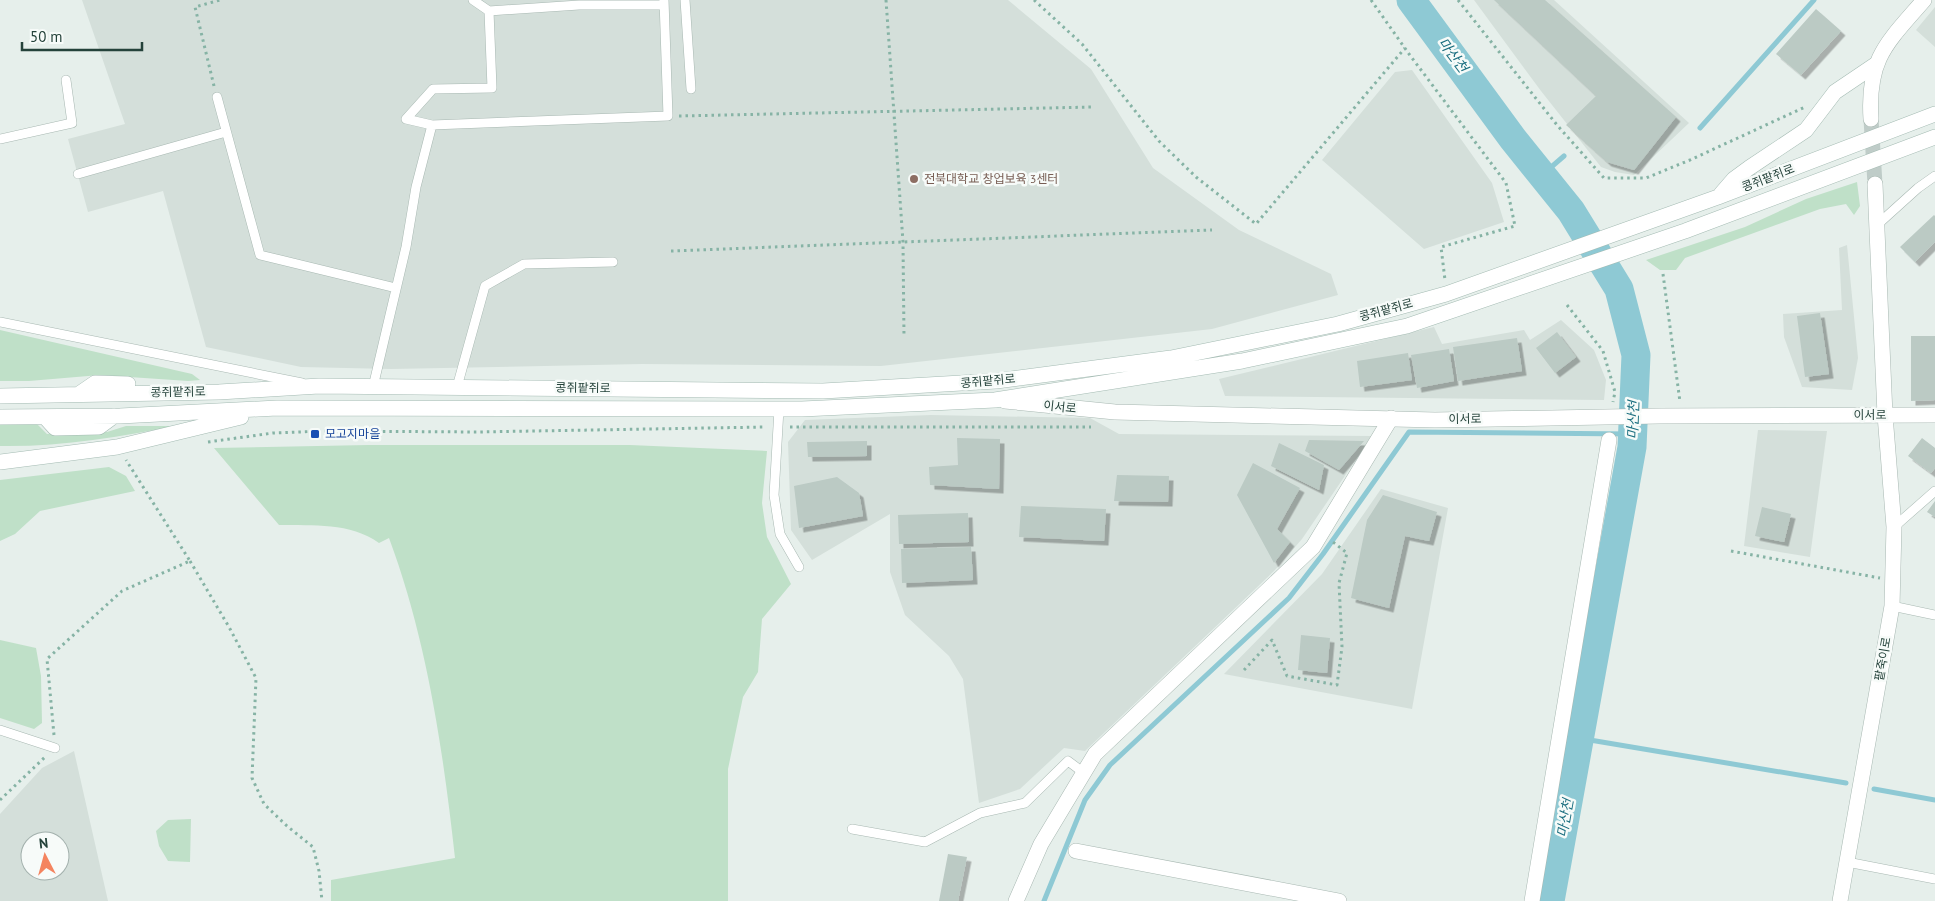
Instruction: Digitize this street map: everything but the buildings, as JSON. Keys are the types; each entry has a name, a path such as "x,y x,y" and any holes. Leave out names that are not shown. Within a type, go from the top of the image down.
{"main road":[{"path":"1871,119 1869,94 1875,65 1887,42 1924,0"},
{"path":"1718,196 1734,179 1806,130 1835,92 1875,65"},
{"name":"콩쥐팥쥐로","path":"0,396 159,393 319,386 823,391 996,381 1171,358 1338,324 1446,294 1718,196 1935,114"},
{"name":"콩쥐팥쥐로","path":"0,417 114,416 277,408 779,409 995,400 1242,361 1407,326 1637,248 1935,136"},
{"name":"팥죽이로","path":"1840,901 1892,606 1894,528 1886,415 1876,184"},
{"name":"이서로","path":"995,400 1115,412 1435,420 1615,416 1935,415"},
{"path":"0,462 117,448 277,408"},
{"path":"1016,901 1041,844 1095,754 1313,547 1391,418"},
{"path":"1532,901 1609,440"},
{"path":"1076,851 1339,901"}],"lane":[{"path":"473,0 489,11 579,2 664,2 668,116 432,125 406,119 433,89 492,88 489,11"},
{"path":"685,0 691,89"},
{"path":"0,139 72,123 66,80"},
{"path":"217,98 260,255 396,288"},
{"path":"372,386 406,248 416,186 432,125"},
{"path":"78,174 226,132"},
{"path":"1877,225 1918,188 1935,176"},
{"path":"457,387 486,286 524,264 613,262"},
{"path":"0,322 319,386"},
{"path":"779,409 774,495 780,534 799,567"},
{"path":"1894,528 1935,491"},
{"path":"1892,606 1935,615"},
{"path":"0,730 55,748"},
{"path":"852,829 925,842 980,813 1025,803 1068,761 1084,773"},
{"path":"1847,862 1935,879"}],"path":[{"path":"217,98 195,7 220,0"},
{"path":"886,0 903,242 904,337"},
{"path":"1034,0 1082,44 1159,141 1196,176 1256,224 1404,48"},
{"path":"1371,0 1404,48 1506,183 1515,226 1441,246 1446,294"},
{"path":"1458,0 1557,125 1604,178 1646,178 1690,160 1808,105"},
{"path":"668,116 1093,107"},
{"path":"671,251 1212,230"},
{"path":"1663,274 1682,416"},
{"path":"1567,305 1603,351 1615,392 1615,416"},
{"path":"200,444 273,433 323,431 476,432 863,426 1098,427"},
{"path":"117,448 190,561 229,627 256,678 252,778 264,804 313,847 319,871 322,901"},
{"path":"1244,670 1272,640 1287,676 1337,685 1342,648 1339,583 1347,553 1341,548"},
{"path":"1731,551 1893,581"},
{"path":"0,800 55,748 47,659 122,591 190,561"}],"shaded area":[{"name":"전북대학교 창업보육 3센터","path":"82,0 1008,0 1091,69 1153,168 1239,230 1331,274 1338,295 1212,329 881,366 642,364 391,369 301,367 206,347 163,191 88,212 68,139 125,124"},
{"path":"1474,0 1554,0 1689,123 1634,175 1615,172 1601,167 1541,91"},
{"path":"1935,7 1935,47 1916,30"},
{"path":"1412,70 1492,183 1504,222 1424,249 1322,160 1395,72"},
{"path":"1847,245 1858,358 1852,390 1802,387 1784,337 1783,314 1842,310 1839,248"},
{"path":"1561,320 1594,350 1606,380 1604,400 1225,396 1219,379 1434,327 1442,344 1524,330 1530,340"},
{"path":"931,415 1090,418 1119,434 1372,436 1302,539 1274,571 1085,751 1064,748 1020,789 979,803 963,679 949,656 905,615 890,572 890,514 812,560 791,530 788,442 805,420"},
{"path":"1758,430 1827,431 1810,557 1744,546"},
{"path":"1381,489 1448,508 1412,709 1224,674 1322,574"},
{"path":"74,751 108,901 0,901 0,814 42,768"}],"green space":[{"path":"1857,182 1860,206 1854,215 1846,204 1820,209 1685,258 1676,270 1660,270 1646,260 1745,227 1806,199"},
{"path":"0,330 192,374 200,380 188,381 100,375 29,381 0,381"},
{"path":"36,423 47,434 107,432 126,426 177,426 67,443 0,446 0,424"},
{"path":"368,445 630,445 767,451 762,503 767,537 791,584 762,619 758,672 743,697 728,769 728,901 331,901 331,880 455,858 439,736 414,616 389,538 379,543 368,536 344,528 279,525 214,448"},
{"path":"109,467 126,476 135,491 40,511 15,534 0,541 0,480"},
{"path":"0,640 36,648 41,676 42,723 34,729 0,718"},
{"path":"191,819 190,862 168,861 159,846 156,831 168,820"}],"waterway":[{"name":"마산천","path":"1411,0 1513,139 1571,211 1619,289 1636,355 1632,447 1550,901"},
{"path":"1700,128 1814,0"},
{"path":"1542,175 1564,156"},
{"path":"1044,901 1085,800 1110,765 1289,598 1323,554 1409,432 1632,434"},
{"path":"1578,738 1846,783"},
{"path":"1874,789 1935,800"}],"tunnel":[{"path":"1871,119 1875,184"}],"place":[{"name":"전북대학교 창업보육 3센터","path":"914,179"},
{"name":"모고지마을","path":"315,434"}]}
